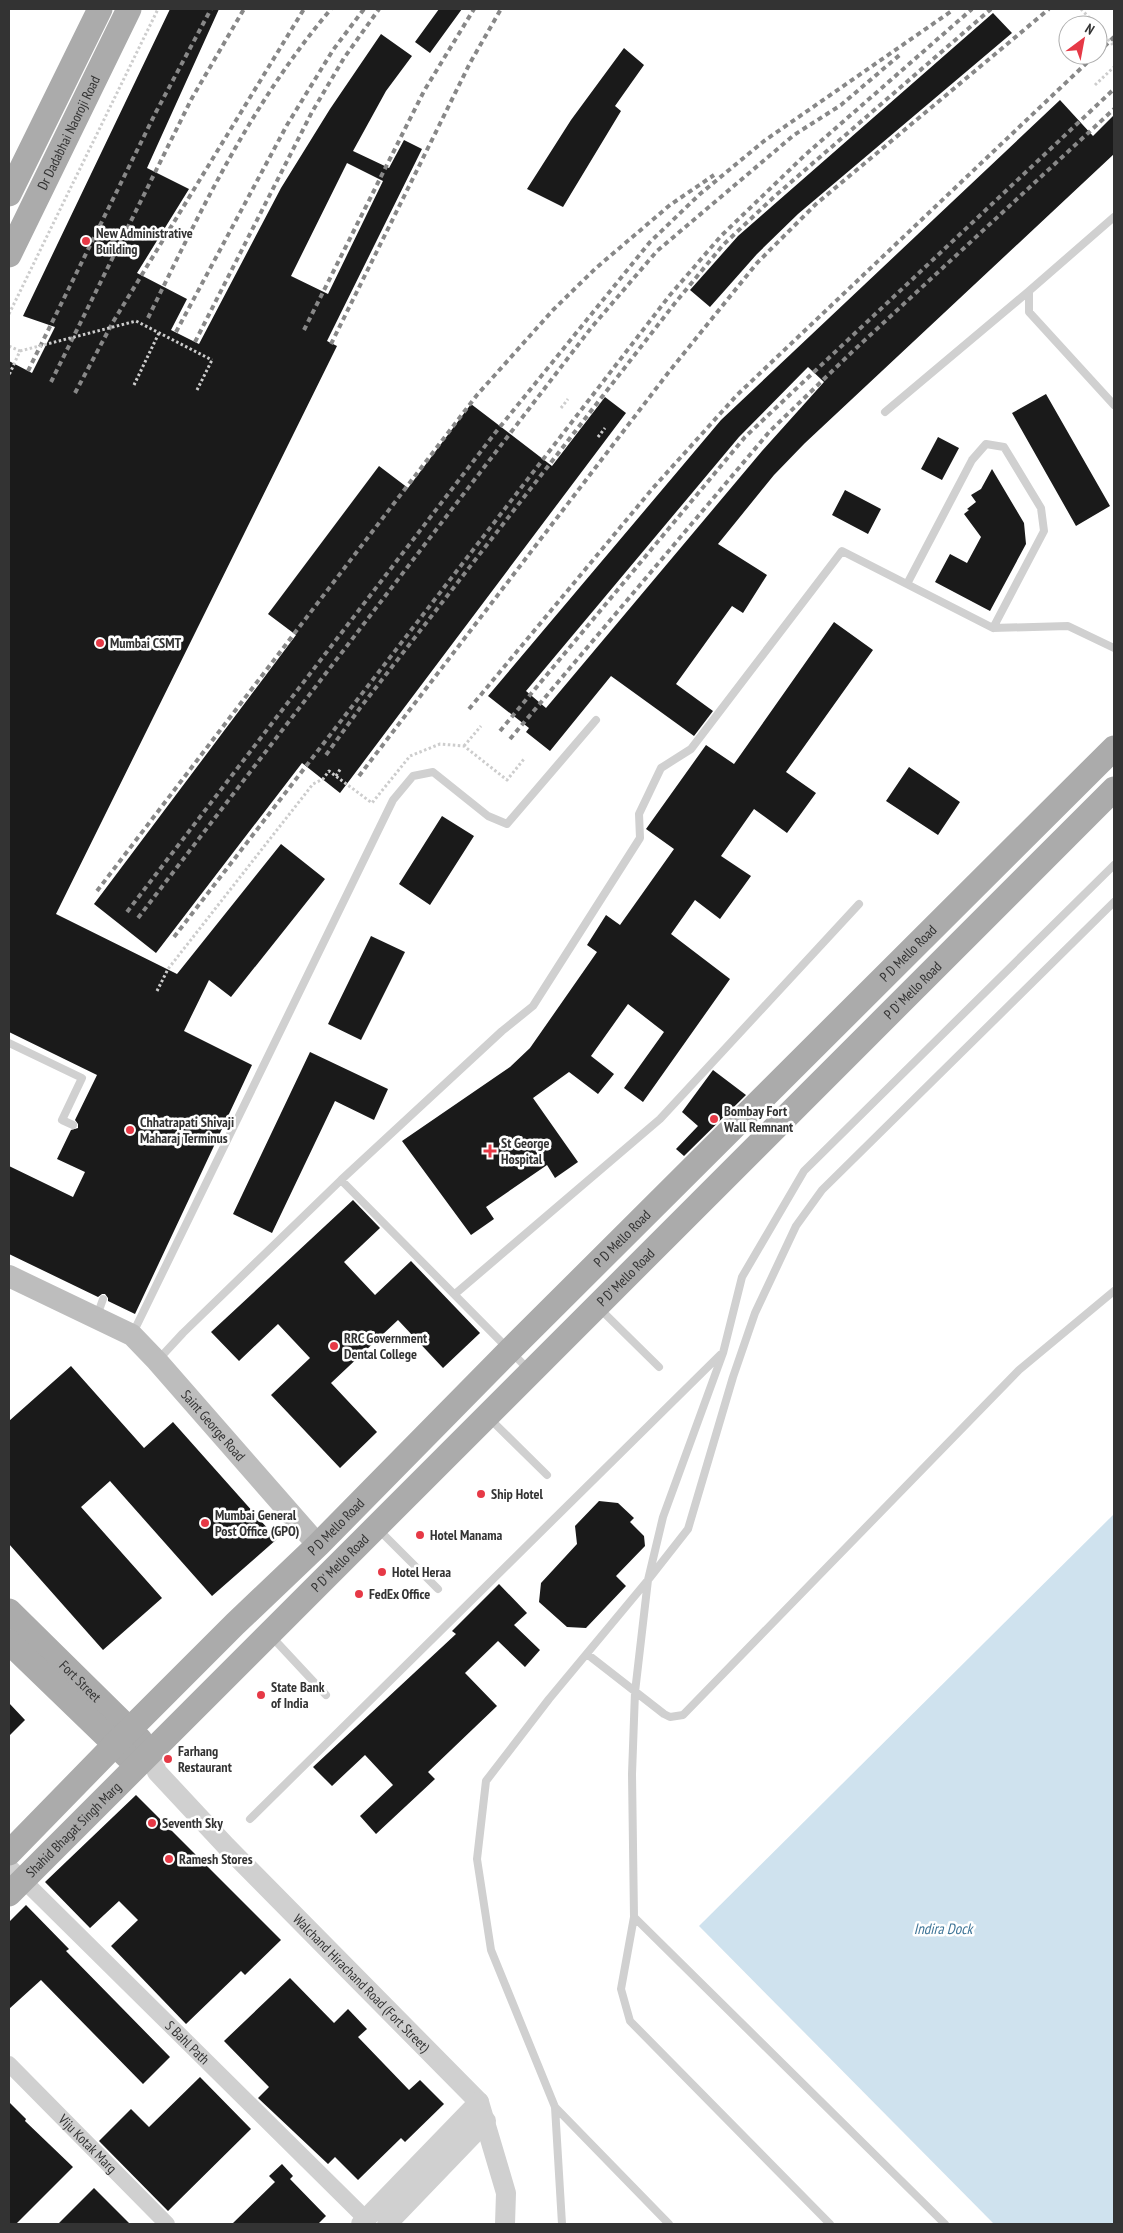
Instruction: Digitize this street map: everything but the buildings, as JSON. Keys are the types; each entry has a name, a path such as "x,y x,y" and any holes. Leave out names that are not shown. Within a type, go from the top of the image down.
{"main road":[{"name":"Dr Dadabhai Naoroji Road","path":"10,190 100,9"},
{"name":"Dr Dadabhai Naoroji Road","path":"9,255 129,9"},
{"name":"P D Mello Road","path":"122,1737 235,1624 318,1545 510,1350 1114,748"},
{"name":"P D' Mello Road","path":"148,1763 268,1633 487,1417 596,1305 1114,789"},
{"name":"Saint George Road","path":"9,1276 100,1308 157,1361 318,1545"},
{"name":"Fort Street","path":"9,1611 122,1737 148,1763"},
{"name":"Fort Street","path":"9,1642 122,1737"},
{"name":"Shahid Bhagat Singh Marg","path":"9,1853 122,1737"},
{"name":"Shahid Bhagat Singh Marg","path":"13,1880 148,1763"}],"street":[{"name":"Walchand Hirachand Road (Fort Street)","path":"148,1763 226,1846 479,2102 506,2193 505,2224"},
{"name":"S Bahl Path","path":"13,1880 363,2222"},
{"name":"Viju Kotak Marg","path":"9,2064 168,2224"},
{"path":"363,2222 479,2102"},
{"path":"387,2224 486,2121"}],"lane":[{"path":"885,412 1114,217"},
{"path":"1029,291 1029,312 1114,405"},
{"path":"907,584 972,460 986,444 1004,447 1041,508 1044,531 993,628"},
{"path":"157,1361 183,1333 340,1180 502,1031 534,1006 640,838 639,814 661,768 691,749 842,551 993,628 1068,626 1114,648"},
{"path":"132,1336 393,800 413,776 433,772 488,816 507,824 596,720"},
{"path":"830,2224 630,2021 621,1989 634,1917 632,1774 635,1692 648,1580 668,1504 723,1353 742,1277 804,1171 1114,865"},
{"path":"562,2224 555,2107 491,1950 477,1858 486,1781 549,1699 688,1529 733,1377 754,1314 796,1226 822,1190 1114,902"},
{"path":"455,1294 660,1119 859,904"},
{"path":"9,1043 82,1078 62,1120 73,1125"},
{"path":"340,1180 455,1294 530,1372"},
{"path":"587,1654 664,1714 670,1717 683,1715 1019,1370 1114,1291"},
{"path":"596,1305 659,1367"},
{"path":"250,1819 723,1353"},
{"path":"487,1417 547,1475"},
{"path":"376,1527 438,1589"},
{"path":"268,1633 326,1695"},
{"path":"634,1917 945,2224"},
{"path":"555,2107 669,2224"}],"path":[{"path":"9,314 158,9"},
{"path":"1095,85 1114,67"},
{"path":"9,346 20,351 136,321 212,360 197,390"},
{"path":"134,385 159,333"},
{"path":"9,375 20,351"},
{"path":"561,408 568,399"},
{"path":"598,437 605,428"},
{"path":"464,746 481,726"},
{"path":"157,991 168,969 313,784 323,779 329,771 372,804 410,756 440,744 464,746 507,780 524,759"},
{"path":"336,776 341,768"}],"water":[{"name":"Indira Dock","path":"1114,1514 1114,2224 994,2224 699,1926"}],"railway":[{"path":"28,371 156,112 211,9"},
{"path":"51,382 192,98 244,9"},
{"path":"75,393 113,322 304,9"},
{"path":"148,318 208,197 252,119 277,81 331,9"},
{"path":"176,332 287,125 333,50 364,9"},
{"path":"195,342 312,112 344,58 379,9"},
{"path":"304,330 424,91 474,9"},
{"path":"331,344 470,63 501,9"},
{"path":"174,937 670,295 721,236 805,155 972,9"},
{"path":"326,755 360,708 675,303 723,245 775,196 991,9"},
{"path":"359,776 668,373 757,263 816,204 1049,9"},
{"path":"127,912 495,433 650,242 700,194 764,141 953,10"},
{"path":"1108,43 1114,37"},
{"path":"138,918 591,328 657,251 794,135 841,105 902,53"},
{"path":"469,709 653,488 737,395 1084,65"},
{"path":"500,731 745,437 1114,89"},
{"path":"510,739 770,431 852,352 1114,109"},
{"path":"97,891 477,395 553,310 596,268 670,205 714,175"}],"place":[{"name":"New Administrative Building","path":"86,241"},
{"name":"Mumbai CSMT","path":"100,643"},
{"name":"Bombay Fort Wall Remnant","path":"714,1119"},
{"name":"Chhatrapati Shivaji Maharaj Terminus","path":"130,1130"},
{"name":"St George Hospital","path":"490,1151"},
{"name":"RRC Government Dental College","path":"334,1346"},
{"name":"Ship Hotel","path":"481,1494"},
{"name":"Mumbai General Post Office (GPO)","path":"205,1523"},
{"name":"Hotel Manama","path":"420,1535"},
{"name":"Hotel Heraa","path":"382,1572"},
{"name":"FedEx Office","path":"359,1594"},
{"name":"State Bank of India","path":"261,1695"},
{"name":"Farhang Restaurant","path":"168,1759"},
{"name":"Seventh Sky","path":"152,1823"},
{"name":"Ramesh Stores","path":"169,1859"}]}
